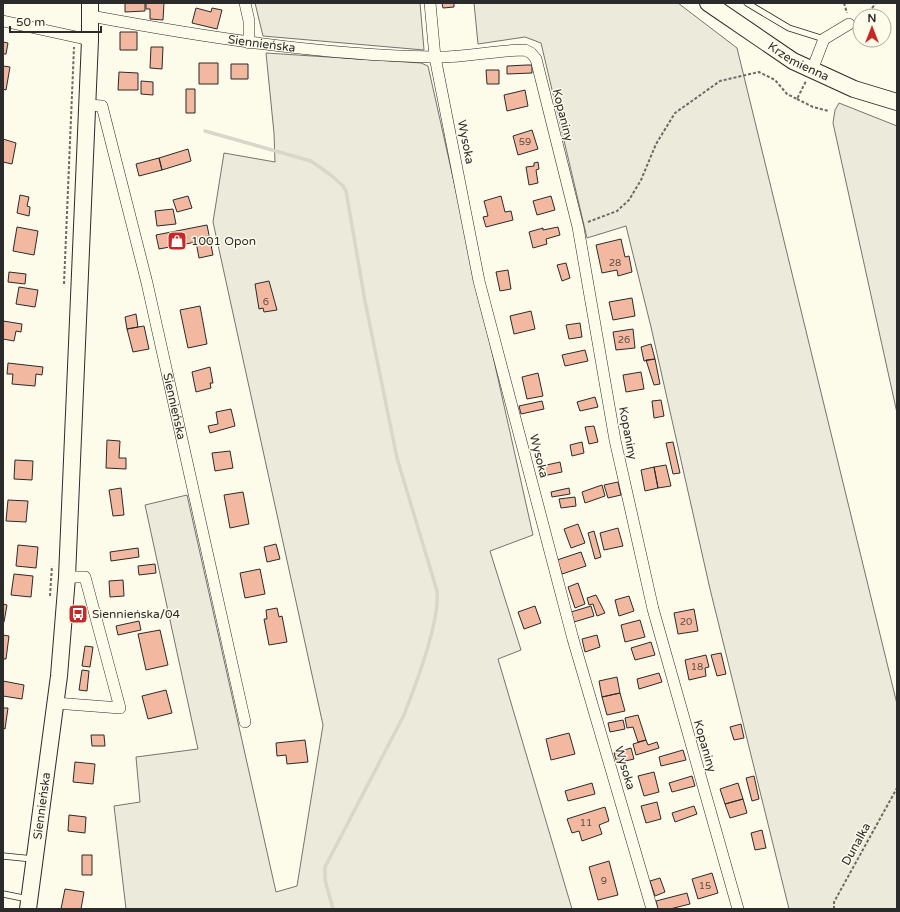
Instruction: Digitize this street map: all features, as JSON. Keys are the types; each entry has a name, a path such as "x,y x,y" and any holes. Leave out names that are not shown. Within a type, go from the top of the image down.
{"main road":[{"name":"Krzemienna","path":"708,3 777,51 812,70 854,89 897,102"},
{"name":"Siennieńska","path":"29,904 36,860 55,703 67,576 91,7"}],"street":[{"path":"246,3 250,21 249,43"},
{"name":"Wysoka","path":"430,3 435,57 479,281 573,638 652,909"},
{"name":"Siennieńska","path":"91,7 171,31 249,43 342,52 435,57"},
{"path":"3,21 90,40"},
{"path":"812,70 824,39 850,24"},
{"name":"Kopaniny","path":"435,57 516,50 531,53 536,59 578,227 615,440 653,609 738,909"},
{"name":"Siennieńska","path":"88,105 102,106 147,283 245,722"},
{"path":"55,703 120,708 85,577 67,576"}],"lane":[{"path":"747,3 789,28 824,39"},
{"path":"3,856 36,860"},
{"path":"3,894 29,904"}],"path":[{"path":"64,292 74,36"},
{"path":"797,99 812,70"},
{"path":"578,227 617,211 629,200 641,180 658,138 675,113 720,81 759,72 775,80 787,94 813,107 829,111"},
{"path":"50,598 53,560"},
{"name":"Dunalka","path":"834,909 834,902 897,788"}],"shaded area":[{"path":"255,3 420,3 424,50 263,36"},
{"path":"474,3 678,3 737,48 897,704 897,909 789,909 710,589 651,327 626,226 587,238 541,43 525,37 478,44"},
{"path":"266,53 421,63 428,66 533,535 490,551 521,650 498,659 572,909 126,909 114,806 140,802 136,757 198,749 145,505 187,495 276,892 297,886 323,725 213,222 224,153 275,162 274,133"},
{"path":"839,103 897,126 897,413 833,123 835,110"}],"building":[{"path":"125,3 145,3 145,11 125,12"},
{"path":"146,3 164,3 163,20 150,19 150,9 146,9"},
{"path":"442,3 454,3 454,7 443,8"},
{"path":"196,8 211,12 212,8 222,10 217,29 192,23"},
{"path":"120,32 137,32 137,50 120,50"},
{"path":"3,42 8,43 6,54 3,54"},
{"path":"151,47 163,47 162,69 150,68"},
{"path":"199,63 218,63 218,84 199,84"},
{"path":"231,64 248,64 248,79 231,79"},
{"path":"532,65 532,73 507,74 507,66"},
{"path":"3,66 10,67 6,90 3,89"},
{"path":"486,70 499,70 499,84 487,84"},
{"path":"119,72 138,73 138,90 118,90"},
{"path":"141,81 153,82 153,95 141,94"},
{"path":"186,89 195,89 195,113 186,113"},
{"path":"525,90 528,106 507,111 504,95"},
{"path":"532,130 538,149 518,155 513,136"},
{"path":"3,139 16,143 12,164 3,162"},
{"path":"188,149 191,161 162,170 159,158"},
{"path":"159,158 162,170 139,176 136,164"},
{"path":"538,162 539,169 536,170 538,183 529,185 526,167 534,166 534,163"},
{"path":"20,195 29,197 27,206 30,207 29,216 17,213"},
{"path":"188,196 192,208 177,212 173,200"},
{"path":"501,196 505,212 511,211 513,220 486,227 483,217 488,216 484,201"},
{"path":"551,196 555,210 537,215 533,201"},
{"path":"173,209 176,224 157,226 155,211"},
{"path":"207,225 213,255 199,258 196,242 159,249 156,235"},
{"path":"17,227 38,231 34,255 13,251"},
{"path":"558,227 560,235 546,239 547,244 533,248 529,232 543,228 543,230"},
{"path":"621,239 625,257 629,256 632,272 618,276 617,270 602,273 596,245"},
{"path":"566,263 570,278 562,281 557,265"},
{"path":"508,270 511,289 500,291 496,272"},
{"path":"9,272 26,274 25,284 8,282"},
{"path":"269,281 277,310 264,312 263,308 259,309 255,284"},
{"path":"19,287 38,290 35,307 16,304"},
{"path":"632,298 635,316 613,320 609,302"},
{"path":"200,306 207,344 188,348 180,310"},
{"path":"531,311 535,329 514,334 510,316"},
{"path":"136,314 138,327 127,329 125,317"},
{"path":"3,321 22,324 21,332 16,331 14,341 3,339"},
{"path":"580,323 582,337 569,339 566,325"},
{"path":"144,326 149,349 133,352 127,329"},
{"path":"633,329 635,348 616,350 613,332"},
{"path":"651,344 655,359 644,361 641,347"},
{"path":"585,350 588,361 565,366 562,355"},
{"path":"655,359 660,384 654,385 646,360"},
{"path":"8,363 43,367 42,375 36,374 35,386 12,384 13,374 7,374"},
{"path":"210,367 213,383 210,383 211,388 196,392 192,372"},
{"path":"641,372 644,389 626,392 623,375"},
{"path":"538,373 543,396 527,399 522,377"},
{"path":"595,397 598,407 580,411 577,402"},
{"path":"661,400 664,416 654,418 652,401"},
{"path":"542,401 544,409 521,414 519,406"},
{"path":"231,409 235,426 210,433 208,426 218,424 216,412"},
{"path":"594,426 598,442 589,444 585,427"},
{"path":"107,440 120,441 119,458 126,458 126,469 106,468"},
{"path":"582,442 584,453 572,456 570,445"},
{"path":"673,442 680,473 673,474 666,443"},
{"path":"230,451 233,468 215,471 212,453"},
{"path":"15,460 33,461 32,480 14,479"},
{"path":"560,462 562,472 543,476 542,466"},
{"path":"666,465 671,486 658,488 654,467"},
{"path":"654,467 658,488 645,491 641,470"},
{"path":"618,482 621,495 608,498 604,485"},
{"path":"602,485 605,496 585,503 582,492"},
{"path":"121,488 124,515 113,516 109,490"},
{"path":"569,488 570,494 552,497 551,492"},
{"path":"243,492 249,524 230,528 224,495"},
{"path":"575,497 576,506 561,508 559,499"},
{"path":"8,500 28,501 26,522 6,521"},
{"path":"578,524 585,543 571,548 564,529"},
{"path":"618,528 623,546 604,550 600,533"},
{"path":"594,531 601,557 595,559 588,533"},
{"path":"276,544 280,559 267,562 264,547"},
{"path":"18,545 38,547 36,568 16,566"},
{"path":"138,548 139,557 111,561 110,552"},
{"path":"581,552 586,566 562,574 557,560"},
{"path":"155,564 156,573 139,575 138,566"},
{"path":"260,569 265,594 245,598 240,573"},
{"path":"14,574 33,576 31,597 11,595"},
{"path":"123,580 124,596 110,597 109,581"},
{"path":"578,583 585,604 575,608 568,587"},
{"path":"596,595 605,613 597,616 593,604 589,605 587,598"},
{"path":"629,596 634,611 619,616 615,600"},
{"path":"3,604 7,605 4,622 3,621"},
{"path":"535,606 541,623 524,629 518,612"},
{"path":"591,606 594,616 574,622 571,612"},
{"path":"277,608 279,617 282,616 287,642 269,645 264,619 267,619 266,610"},
{"path":"694,609 698,631 678,634 674,613"},
{"path":"640,620 645,637 625,642 621,625"},
{"path":"139,621 141,630 118,635 116,626"},
{"path":"160,630 168,665 146,670 138,634"},
{"path":"3,635 9,636 6,659 3,659"},
{"path":"597,635 600,647 585,652 582,639"},
{"path":"651,642 655,655 635,660 631,648"},
{"path":"85,646 93,647 90,667 82,666"},
{"path":"721,653 726,674 717,676 711,655"},
{"path":"706,655 709,667 705,668 706,676 689,680 685,660"},
{"path":"82,670 89,671 87,691 79,690"},
{"path":"659,673 662,682 639,689 637,679"},
{"path":"617,677 620,693 602,697 599,681"},
{"path":"3,681 24,685 22,699 3,696"},
{"path":"166,690 172,713 148,719 142,696"},
{"path":"620,693 625,711 607,715 602,697"},
{"path":"3,708 8,708 5,729 3,728"},
{"path":"638,715 646,740 638,742 633,727 627,728 625,718"},
{"path":"623,720 625,729 610,732 608,723"},
{"path":"741,724 744,738 734,740 730,727"},
{"path":"569,733 575,754 551,760 546,739"},
{"path":"91,735 104,735 105,746 92,746"},
{"path":"305,740 308,762 287,764 286,755 277,756 276,743"},
{"path":"646,740 648,745 657,742 659,748 636,755 633,744"},
{"path":"631,748 634,759 617,763 614,753"},
{"path":"683,750 686,760 661,766 659,757"},
{"path":"75,762 95,764 93,784 73,782"},
{"path":"654,772 659,792 644,796 638,776"},
{"path":"692,776 695,786 672,792 669,783"},
{"path":"754,776 759,799 752,801 746,778"},
{"path":"592,783 595,794 568,801 565,791"},
{"path":"738,783 743,799 725,804 720,789"},
{"path":"743,799 747,813 730,818 725,804"},
{"path":"657,802 661,819 646,823 641,806"},
{"path":"694,806 697,814 675,822 672,813"},
{"path":"605,807 609,821 599,825 602,834 582,841 579,831 572,833 567,819"},
{"path":"69,815 86,817 85,833 68,831"},
{"path":"762,830 766,848 755,850 751,833"},
{"path":"82,855 92,855 92,875 82,875"},
{"path":"609,861 618,895 598,900 589,867"},
{"path":"712,873 718,893 698,899 692,879"},
{"path":"660,878 665,892 655,896 650,881"},
{"path":"65,889 84,892 81,909 61,909"},
{"path":"687,893 690,904 670,909 658,909 656,901"}],"waterway":[{"path":"205,131 311,161 332,176 343,186 346,191 365,301 397,458 437,591 435,620 431,637 403,717 325,867 325,880 333,909"}],"place":[{"name":"1001 Opon","path":"177,241"},
{"name":"Siennieńska/04","path":"78,614"}]}
